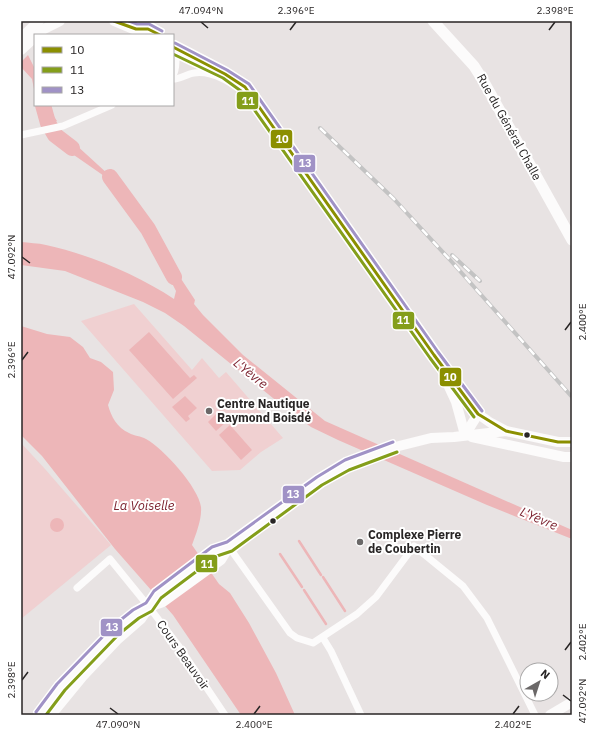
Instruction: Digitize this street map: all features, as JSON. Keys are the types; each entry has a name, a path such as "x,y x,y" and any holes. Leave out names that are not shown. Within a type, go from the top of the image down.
{"main road":[{"path":"21,38 39,21"},
{"path":"38,34 44,29 60,21"},
{"path":"114,21 138,32"},
{"path":"126,21 138,32"},
{"name":"Rue du Général Challe","path":"433,21 474,66 572,240"},
{"path":"21,50 34,38"},
{"path":"174,49 225,74 245,87 434,355 478,414 506,431 558,442 572,442"},
{"path":"434,355 456,402 465,435"},
{"path":"465,435 478,414"},
{"path":"50,715 83,676 117,640 141,619 150,608 214,551 229,547 319,481 347,465 395,447 431,438 506,431"},
{"path":"465,435 564,457 572,457"},
{"path":"40,715 61,687 116,630 136,614 150,608"},
{"path":"550,715 562,712 572,702"}],"street":[{"path":"138,32 148,29 158,34"},
{"path":"174,49 176,55 176,69 174,73"},
{"path":"174,79 194,73 212,75 227,81 243,92 257,105"},
{"path":"21,135 63,126 110,106"},
{"path":"229,547 290,632 297,638 313,644 357,614 376,598 414,546 463,586 487,618 535,715"},
{"name":"Cours Beauvoir","path":"77,588 110,559 178,645 225,715"},
{"path":"323,638 331,651 361,715"}],"shaded area":[{"name":"Centre Nautique Raymond Boisdé","path":"134,304 192,370 202,358 219,378 226,372 283,438 261,452 240,470 212,471 81,321"},
{"path":"21,443 111,545 21,619"}],"water":[{"path":"28,55 34,67 34,89 32,79 21,67 21,62"},
{"path":"37,106 48,106 57,121 42,124"},
{"path":"63,133 109,175 113,173 126,191 121,195 107,178 48,137"},
{"name":"L'Yèvre","path":"21,242 37,243 62,249 112,266 145,282 174,299 176,291 160,260 166,256 195,300 194,304 203,315 243,355 325,421 572,530 572,539 487,505 311,427 184,326 165,313 143,302 65,271 21,265"},
{"name":"La Voiselle","path":"21,326 47,334 70,337 83,347 90,358 101,362 113,372 114,390 108,405 113,417 118,425 125,431 146,439 170,459 194,490 199,499 201,516 192,545 219,584 230,593 249,623 276,673 295,715 241,715 173,615 115,549 42,456 21,435"},
{"path":"149,332 190,378 194,375 197,378 173,399 129,350"},
{"path":"185,396 197,408 188,416 190,419 186,422 172,407"},
{"path":"218,412 226,422 216,431 208,422"},
{"path":"230,425 252,450 241,460 219,435"},
{"path":"57,518 62,520 64,525 62,530 57,532 52,530 50,525 52,520"}],"waterway":[{"path":"43,106 48,123 55,135 72,148"},
{"path":"110,177 148,229 174,277"},
{"path":"299,541 321,575"},
{"path":"280,554 302,587"},
{"path":"323,577 345,611"},
{"path":"304,590 326,624"}],"railway":[{"path":"320,128 394,199 572,397"},
{"path":"452,255 480,281"}],"transit line":[{"name":"10","path":"114,21 136,29 148,29 158,34"},
{"name":"13","path":"129,21 137,24 149,24 162,31"},
{"name":"13","path":"175,43 227,70 249,84 438,352 482,411"},
{"name":"10","path":"174,48 225,74 245,87 434,355 478,414 506,431 558,442 572,442"},
{"name":"11","path":"174,54 223,78 241,91 430,358 474,417"},
{"name":"13","path":"36,712 57,684 113,626 133,610 146,603 154,591 212,547 227,542 317,477 345,460 393,442"},
{"name":"11","path":"46,715 65,690 119,634 139,618 152,611 161,598 217,556 232,551 322,485 349,470 397,452"}],"place":[{"name":"Centre Nautique Raymond Boisdé","path":"209,411"},
{"name":"Complexe Pierre de Coubertin","path":"360,542"}]}
